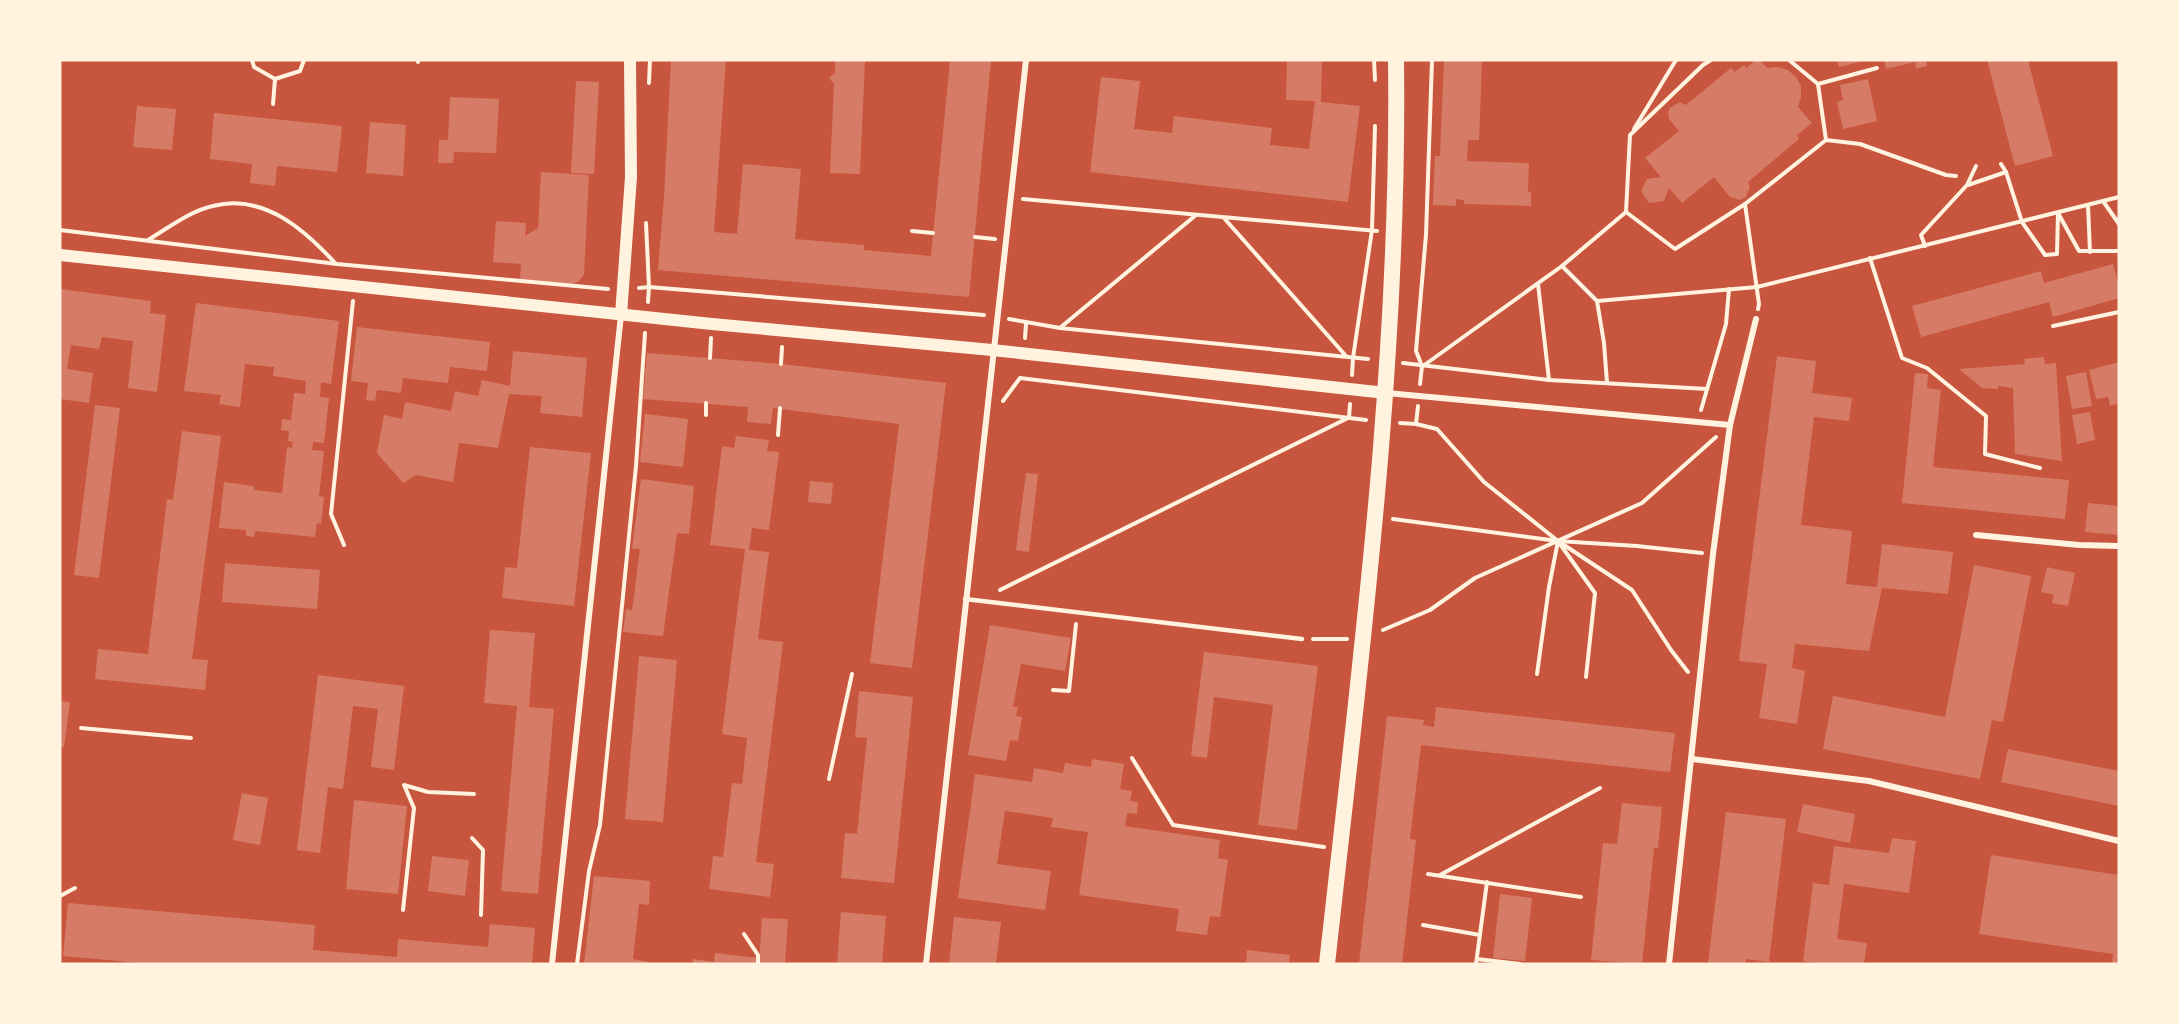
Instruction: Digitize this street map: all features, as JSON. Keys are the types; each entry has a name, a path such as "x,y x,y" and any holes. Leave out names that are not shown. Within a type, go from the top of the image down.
{"highway":[{"path":"1327,964 1363,639 1386,393 1395,232 1396,60"}],"main road":[{"path":"621,315 631,177 630,60"},
{"path":"60,255 355,288 992,350 1386,393"}],"street":[{"path":"926,964 992,350 1026,60"},
{"path":"552,964 621,315"},
{"path":"1669,964 1713,554 1730,424 1756,318"},
{"path":"1386,393 1730,424"},
{"path":"1976,535 2079,545 2119,546"},
{"path":"1692,759 1869,781 2119,841"}],"lane":[{"path":"965,600 1302,639"}],"path":[{"path":"252,60 254,67 275,79 300,71 304,60"},
{"path":"1374,60 1375,83"},
{"path":"1422,366 1416,351 1426,235 1432,60"},
{"path":"1422,366 1562,266 1626,212 1630,135 1676,60"},
{"path":"1630,135 1711,60"},
{"path":"1789,60 1818,84 1826,140"},
{"path":"1818,84 1877,68"},
{"path":"273,104 275,79"},
{"path":"1348,418 1353,358 1372,230 1375,117"},
{"path":"1626,212 1674,249 1745,204 1826,140 1860,144 1946,175 1956,176"},
{"path":"2001,164 2006,172 2022,222 2044,255 2057,254 2058,213"},
{"path":"1924,246 1921,235 1967,185 1976,166"},
{"path":"1967,185 2006,172"},
{"path":"1010,197 1395,232"},
{"path":"1597,302 1757,287 2119,197"},
{"path":"2103,201 2119,224"},
{"path":"147,241 193,214 214,206 238,203 258,206 278,214 317,243 337,264"},
{"path":"1745,204 1759,304 1756,318"},
{"path":"2088,205 2090,252"},
{"path":"2058,213 2079,251 2119,251"},
{"path":"1060,328 1196,215"},
{"path":"1224,217 1346,356"},
{"path":"60,230 337,264 623,290 649,287 996,316 1026,324 1060,328 1346,356 1549,380 1707,389"},
{"path":"912,231 933,233"},
{"path":"975,237 1006,240"},
{"path":"1870,258 1902,358 1927,368 1986,416 1985,454 2040,468"},
{"path":"1562,266 1597,302 1604,343 1607,383"},
{"path":"1538,284 1549,380"},
{"path":"577,964 589,871 600,825 636,466 649,287"},
{"path":"344,545 331,514 355,288"},
{"path":"1717,436 1698,422 1726,324 1729,288"},
{"path":"2053,327 2119,312"},
{"path":"988,400 1003,401 1020,378 1348,418"},
{"path":"706,404 706,415"},
{"path":"778,435 780,408"},
{"path":"977,601 1348,418"},
{"path":"1416,424 1437,429 1484,482 1558,541 1632,590 1671,650 1700,686"},
{"path":"1302,639 1363,639 1430,610 1474,578 1642,503 1730,424"},
{"path":"1375,517 1558,541 1713,554"},
{"path":"1537,674 1558,541"},
{"path":"1558,541 1594,593 1586,677"},
{"path":"1053,690 1069,691 1078,612"},
{"path":"829,779 852,674"},
{"path":"81,728 191,738"},
{"path":"1132,758 1173,825 1340,850"},
{"path":"403,910 414,808 404,785 428,792 474,794"},
{"path":"1440,875 1600,788"},
{"path":"472,838 483,850 481,915"},
{"path":"1428,874 1581,897"},
{"path":"1487,882 1476,962 1520,964"},
{"path":"60,896 75,888"},
{"path":"1423,925 1480,935"},
{"path":"744,934 758,955 758,964"}],"building":[{"path":"671,60 726,60 714,232 737,234 743,164 801,169 795,239 864,245 864,250 931,256 950,60 991,60 969,297 658,270"},
{"path":"835,60 865,60 860,174 830,173 834,84 829,78 835,73"},
{"path":"1287,60 1322,60 1321,102 1360,106 1348,202 1090,172 1101,77 1140,81 1134,129 1172,133 1174,116 1272,128 1270,145 1309,149 1315,101 1286,100"},
{"path":"1444,60 1482,60 1479,140 1468,140 1467,161 1529,163 1528,192 1531,192 1531,206 1464,204 1464,200 1456,199 1456,206 1433,205 1435,156 1440,156"},
{"path":"1756,60 1760,60 1767,68 1778,67 1788,70 1796,77 1801,86 1798,107 1812,123 1797,135 1799,139 1748,182 1750,187 1746,197 1740,200 1730,197 1714,177 1682,203 1669,188 1664,201 1649,203 1641,191 1647,179 1661,177 1645,158 1679,131 1669,119 1670,108 1680,102 1686,105 1731,68 1735,72 1744,65 1746,68"},
{"path":"1837,60 1863,60 1863,61 1839,67"},
{"path":"1884,60 1926,60 1927,66 1916,69 1915,62 1886,69"},
{"path":"1987,60 2028,60 2053,156 2015,166"},
{"path":"1868,79 1877,121 1843,129 1837,102 1843,100 1840,85"},
{"path":"576,81 599,82 594,174 571,173"},
{"path":"450,97 499,99 496,153 454,152 453,163 438,163 439,140 448,140"},
{"path":"137,106 176,109 172,150 133,147"},
{"path":"214,113 342,126 337,172 277,166 275,186 250,183 252,164 210,159"},
{"path":"370,122 406,125 403,176 366,173"},
{"path":"541,172 589,175 584,275 573,284 520,280 521,264 493,262 496,221 526,223 525,236 538,228"},
{"path":"2113,264 2119,286 2119,298 2053,317 2049,302 1921,337 1912,306 2041,271 2044,283"},
{"path":"60,289 151,301 150,313 166,315 157,392 128,388 133,341 102,337 99,349 71,345 67,369 93,373 89,403 60,399"},
{"path":"196,303 339,321 331,384 321,382 320,397 329,398 324,443 313,442 312,450 324,451 319,496 324,497 321,524 317,523 315,537 255,531 254,537 246,536 246,530 219,528 224,482 254,486 254,490 282,493 287,447 292,448 293,442 288,441 289,431 281,430 282,419 291,420 294,393 305,394 306,381 273,376 274,367 245,364 240,407 219,404 221,395 184,391"},
{"path":"357,327 490,342 487,371 450,367 448,383 403,378 401,393 377,390 375,401 366,400 368,383 351,381"},
{"path":"513,351 587,358 582,417 540,413 542,396 509,394 498,448 459,443 453,482 416,475 403,483 377,453 384,415 402,419 405,402 451,411 455,391 478,396 482,380 510,386"},
{"path":"647,353 781,364 946,383 912,668 870,663 899,424 773,408 771,424 747,422 748,407 643,399"},
{"path":"1777,356 1816,361 1812,393 1852,398 1849,421 1814,417 1801,525 1852,531 1846,584 1877,587 1882,544 1953,552 1948,594 1882,588 1869,651 1795,644 1792,668 1805,671 1797,724 1759,718 1767,664 1739,661"},
{"path":"2044,357 2045,364 2056,363 2062,461 2015,454 2013,388 1998,386 1998,389 1982,388 1959,369 2025,364 2024,359"},
{"path":"2119,362 2119,403 2110,406 2108,397 2096,399 2089,370"},
{"path":"2086,372 2092,406 2072,409 2066,376"},
{"path":"1915,373 1928,374 1927,388 1941,390 1933,467 2069,480 2065,519 1902,503"},
{"path":"95,405 120,408 99,578 74,575"},
{"path":"2090,412 2095,440 2077,444 2072,415"},
{"path":"645,414 688,419 683,467 640,462"},
{"path":"182,431 221,436 192,659 208,660 205,690 95,679 98,649 148,654 167,499 173,500"},
{"path":"736,436 769,440 767,451 779,452 769,530 752,528 749,550 769,552 758,639 783,642 756,862 774,864 770,897 709,889 713,856 723,857 732,783 742,784 747,738 722,734 745,549 710,545 722,446 734,448"},
{"path":"530,447 591,453 574,606 502,598 505,567 517,568"},
{"path":"1026,473 1038,474 1029,552 1016,550"},
{"path":"641,479 694,486 689,534 677,533 663,636 623,632 626,609 632,610 640,549 632,549"},
{"path":"810,481 833,483 831,504 808,502"},
{"path":"2088,503 2119,506 2119,535 2085,532"},
{"path":"225,563 320,570 317,609 222,602"},
{"path":"1974,565 2031,576 2003,722 1992,720 1980,779 1823,749 1833,696 1945,717"},
{"path":"2047,567 2075,573 2068,606 2052,603 2054,595 2041,592"},
{"path":"990,625 1071,638 1065,671 1021,664 1013,707 1018,707 1016,716 1022,717 1018,741 1010,740 1006,761 968,755"},
{"path":"490,630 535,633 529,707 554,709 538,894 501,891 517,706 484,703"},
{"path":"1204,652 1318,666 1297,830 1258,825 1273,705 1214,697 1207,758 1191,756"},
{"path":"639,656 677,660 663,822 625,819"},
{"path":"318,675 404,686 394,770 371,767 378,709 353,706 343,789 328,787 320,853 297,850"},
{"path":"859,691 913,697 894,883 841,878 845,833 857,834 867,738 855,737"},
{"path":"60,701 70,702 64,747 60,747"},
{"path":"1436,707 1675,733 1670,772 1421,745 1410,839 1416,840 1402,964 1359,964 1387,716 1424,720 1423,725 1434,727"},
{"path":"2008,749 2119,771 2119,806 2001,782"},
{"path":"1092,759 1124,764 1120,789 1132,791 1130,801 1138,802 1137,814 1127,813 1125,826 1220,840 1218,858 1228,860 1220,917 1210,916 1207,935 1176,931 1179,909 1079,895 1088,832 1051,827 1053,818 1005,811 997,864 1051,871 1045,910 958,898 975,774 1032,782 1034,768 1063,773 1065,763 1091,767"},
{"path":"242,793 268,798 260,845 233,840"},
{"path":"354,800 407,806 398,894 346,889"},
{"path":"1622,803 1662,807 1658,848 1654,848 1642,964 1591,960 1603,843 1617,844"},
{"path":"1803,804 1855,814 1850,843 1797,832"},
{"path":"1726,812 1786,819 1769,962 1746,959 1745,964 1708,964"},
{"path":"1892,838 1916,841 1909,893 1844,884 1837,939 1867,943 1864,964 1824,964 1803,961 1813,883 1829,885 1834,846 1889,853"},
{"path":"1991,855 2119,875 2119,964 2112,964 2113,954 1979,934"},
{"path":"432,856 469,860 465,896 428,891"},
{"path":"594,876 650,881 649,905 639,904 633,959 658,964 584,964"},
{"path":"1500,894 1532,898 1525,961 1493,958"},
{"path":"68,903 315,925 313,950 397,957 398,939 488,947 490,924 535,928 532,964 152,964 63,956"},
{"path":"841,912 886,916 882,964 837,964"},
{"path":"954,917 1001,922 996,964 949,964"},
{"path":"762,918 788,919 785,964 759,964"},
{"path":"1247,950 1290,955 1289,964 1246,964"},
{"path":"715,953 758,958 758,964 692,964 693,959 714,962"}]}
